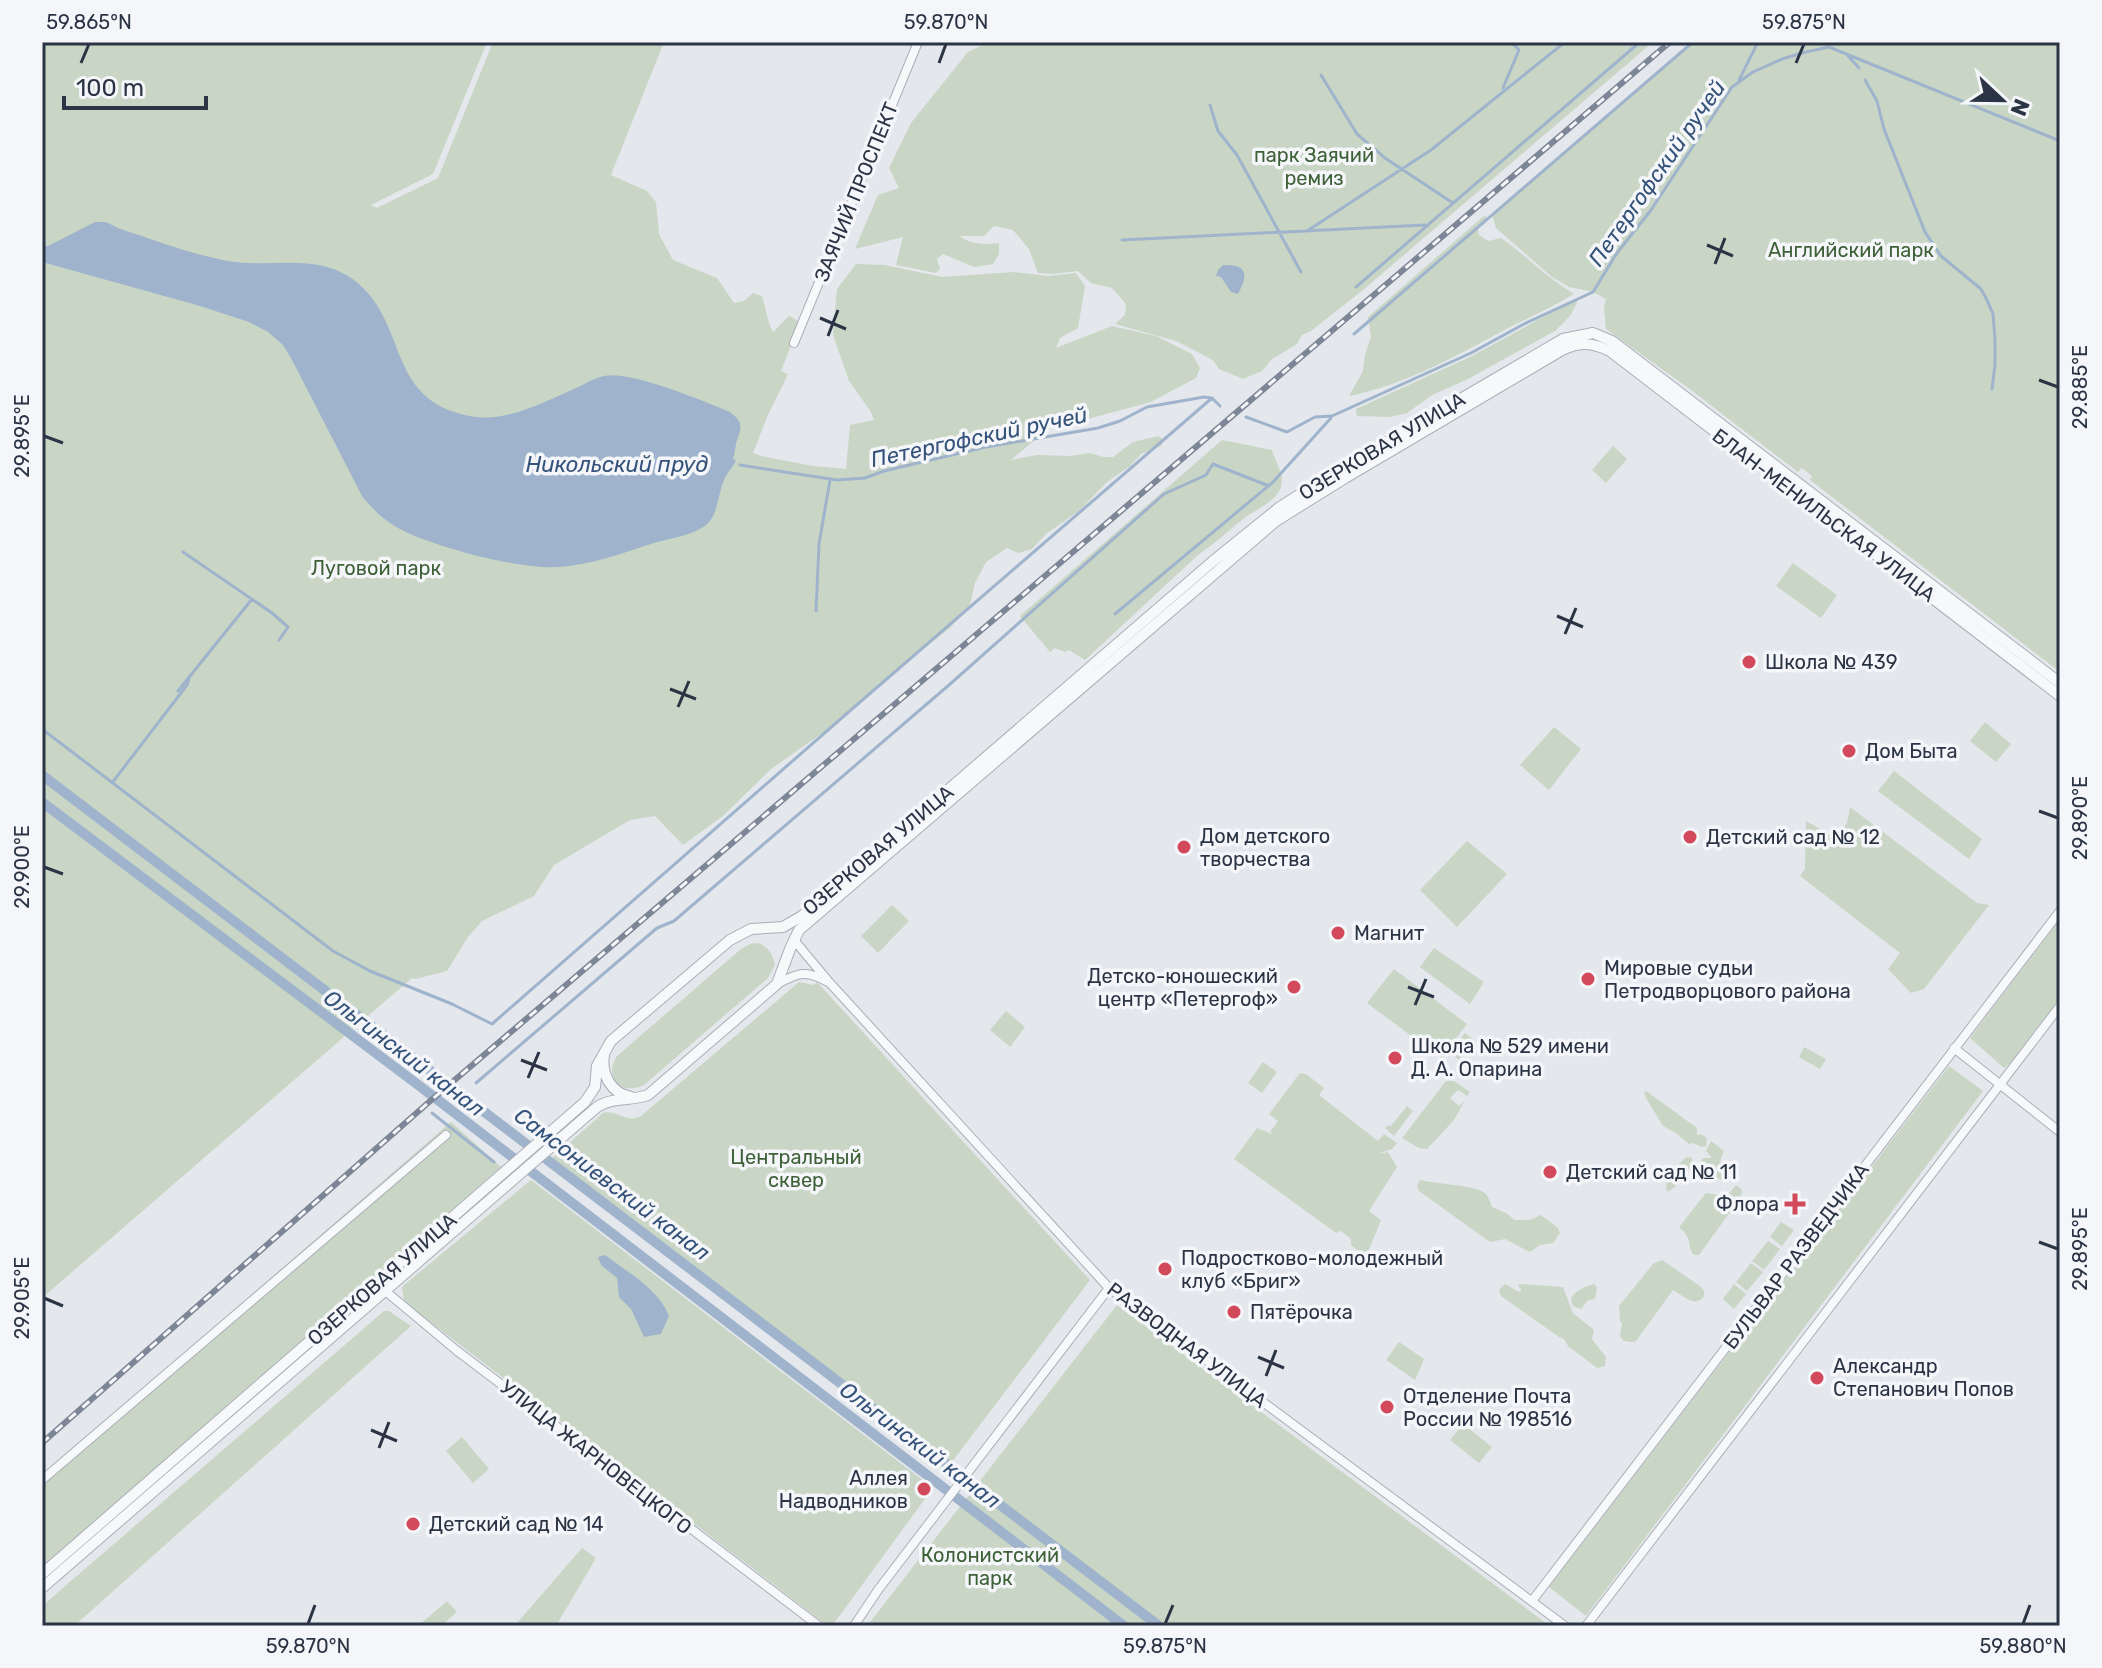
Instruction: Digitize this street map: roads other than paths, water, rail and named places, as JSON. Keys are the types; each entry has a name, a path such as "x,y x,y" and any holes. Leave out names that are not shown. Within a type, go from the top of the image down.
{"street":[{"name":"ЗАЯЧИЙ ПРОСПЕКТ","path":"794,343 918,42"},
{"name":"БЛАН-МЕНИЛЬСКАЯ УЛИЦА","path":"1585,338 1600,334 1612,341 2060,683"},
{"name":"БЛАН-МЕНИЛЬСКАЯ УЛИЦА","path":"1585,338 1610,351 2060,696"},
{"name":"ОЗЕРКОВАЯ УЛИЦА","path":"548,1142 590,1095 596,1081 597,1066 618,1033 730,940 751,929 783,927 802,916 1212,562 1280,507 1541,350 1563,339 1585,338"},
{"name":"ОЗЕРКОВАЯ УЛИЦА","path":"777,984 794,940 805,925 1276,521 1585,338"},
{"name":"БУЛЬВАР РАЗВЕДЧИКА","path":"1532,1601 2060,911"},
{"path":"783,927 794,940"},
{"name":"РАЗВОДНАЯ УЛИЦА","path":"794,940 1109,1288 1565,1626"},
{"name":"ОЗЕРКОВАЯ УЛИЦА","path":"42,1574 548,1142 600,1104 648,1095 777,984 806,973 829,982"},
{"path":"1586,1626 2060,1006"},
{"path":"1954,1048 2060,1132"},
{"path":"605,1050 604,1070 609,1083 625,1096 638,1099"},
{"path":"42,1480 446,1135"},
{"name":"ОЗЕРКОВАЯ УЛИЦА","path":"42,1588 380,1287"},
{"name":"УЛИЦА ЖАРНОВЕЦКОГО","path":"380,1287 469,1360 819,1626"},
{"path":"854,1626 878,1590 1109,1288"}],"water":[{"name":"Никольский пруд","path":"95,222 106,222 186,251 228,261 314,264 346,275 375,302 410,376 421,392 438,405 461,414 491,417 520,412 597,378 616,375 667,388 730,412 740,427 733,459 736,460 724,480 713,516 706,525 688,534 595,561 559,567 522,565 477,556 432,543 398,528 378,514 362,496 292,360 283,345 268,332 249,322 200,306 42,262 42,245 48,246"},
{"path":"1223,265 1237,266 1244,272 1238,294 1231,292 1221,277 1216,276"},
{"path":"605,1255 658,1297 669,1316 661,1334 644,1337 631,1309 619,1297 617,1278 601,1265 598,1257"}],"waterway":[{"path":"1503,88 1519,50 1511,42"},
{"path":"1307,231 1431,150 1565,42"},
{"path":"1356,287 1640,42"},
{"path":"1354,334 1693,42"},
{"path":"1739,80 1758,42"},
{"name":"Петергофский ручей","path":"1246,417 1287,432 1315,417 1332,416 1471,353 1593,292 1732,87 1753,72 1782,59 1829,47 2060,141"},
{"path":"1848,56 1859,68"},
{"path":"1321,75 1357,134 1385,158 1453,203"},
{"path":"1865,80 1877,101 1884,129 1925,232 1941,256 1981,289 1993,314 1995,365 1992,389"},
{"path":"1210,105 1218,131 1237,155 1301,272"},
{"path":"1122,240 1425,225"},
{"name":"Петергофский ручей","path":"740,465 837,480 865,478 986,447 1098,428 1147,407 1204,397 1212,398 1220,406"},
{"path":"42,729 333,951 370,971 452,1004 492,1024 1212,398"},
{"path":"1115,614 1273,482 1331,418"},
{"path":"476,1083 657,928 674,921 949,685 1164,494 1206,475 1213,464 1269,486"},
{"path":"816,611 819,544 830,480"},
{"path":"183,552 288,627 279,640"},
{"path":"178,691 252,599"},
{"path":"112,783 187,685 189,678"},
{"name":"Самсониевский канал","path":"42,775 1159,1626"},
{"name":"Ольгинский канал","path":"42,802 417,1084 1124,1626"},
{"path":"432,1113 494,1162"}],"railway":[{"path":"42,1443 429,1102 1670,42"}],"place":[{"name":"Школа № 439","path":"1749,662"},
{"name":"Дом Быта","path":"1849,751"},
{"name":"Детский сад № 12","path":"1690,837"},
{"name":"Дом детского творчества","path":"1184,847"},
{"name":"Магнит","path":"1338,933"},
{"name":"Мировые судьи Петродворцового района","path":"1588,979"},
{"name":"Детско-юношеский центр «Петергоф»","path":"1294,987"},
{"name":"Школа № 529 имени Д. А. Опарина","path":"1395,1058"},
{"name":"Детский сад № 11","path":"1550,1172"},
{"name":"Флора","path":"1795,1204"},
{"name":"Подростково-молодежный клуб «Бриг»","path":"1165,1269"},
{"name":"Пятёрочка","path":"1234,1312"},
{"name":"Александр Степанович Попов","path":"1817,1378"},
{"name":"Отделение Почта России № 198516","path":"1387,1407"},
{"name":"Аллея Надводников","path":"924,1489"},
{"name":"Детский сад № 14","path":"413,1524"}],"park label":[{"name":"парк Заячий ремиз","path":"1314,166"},
{"name":"Английский парк","path":"1851,250"},
{"name":"Луговой парк","path":"376,568"},
{"name":"Центральный сквер","path":"796,1168"},
{"name":"Колонистский парк","path":"990,1566"}]}
